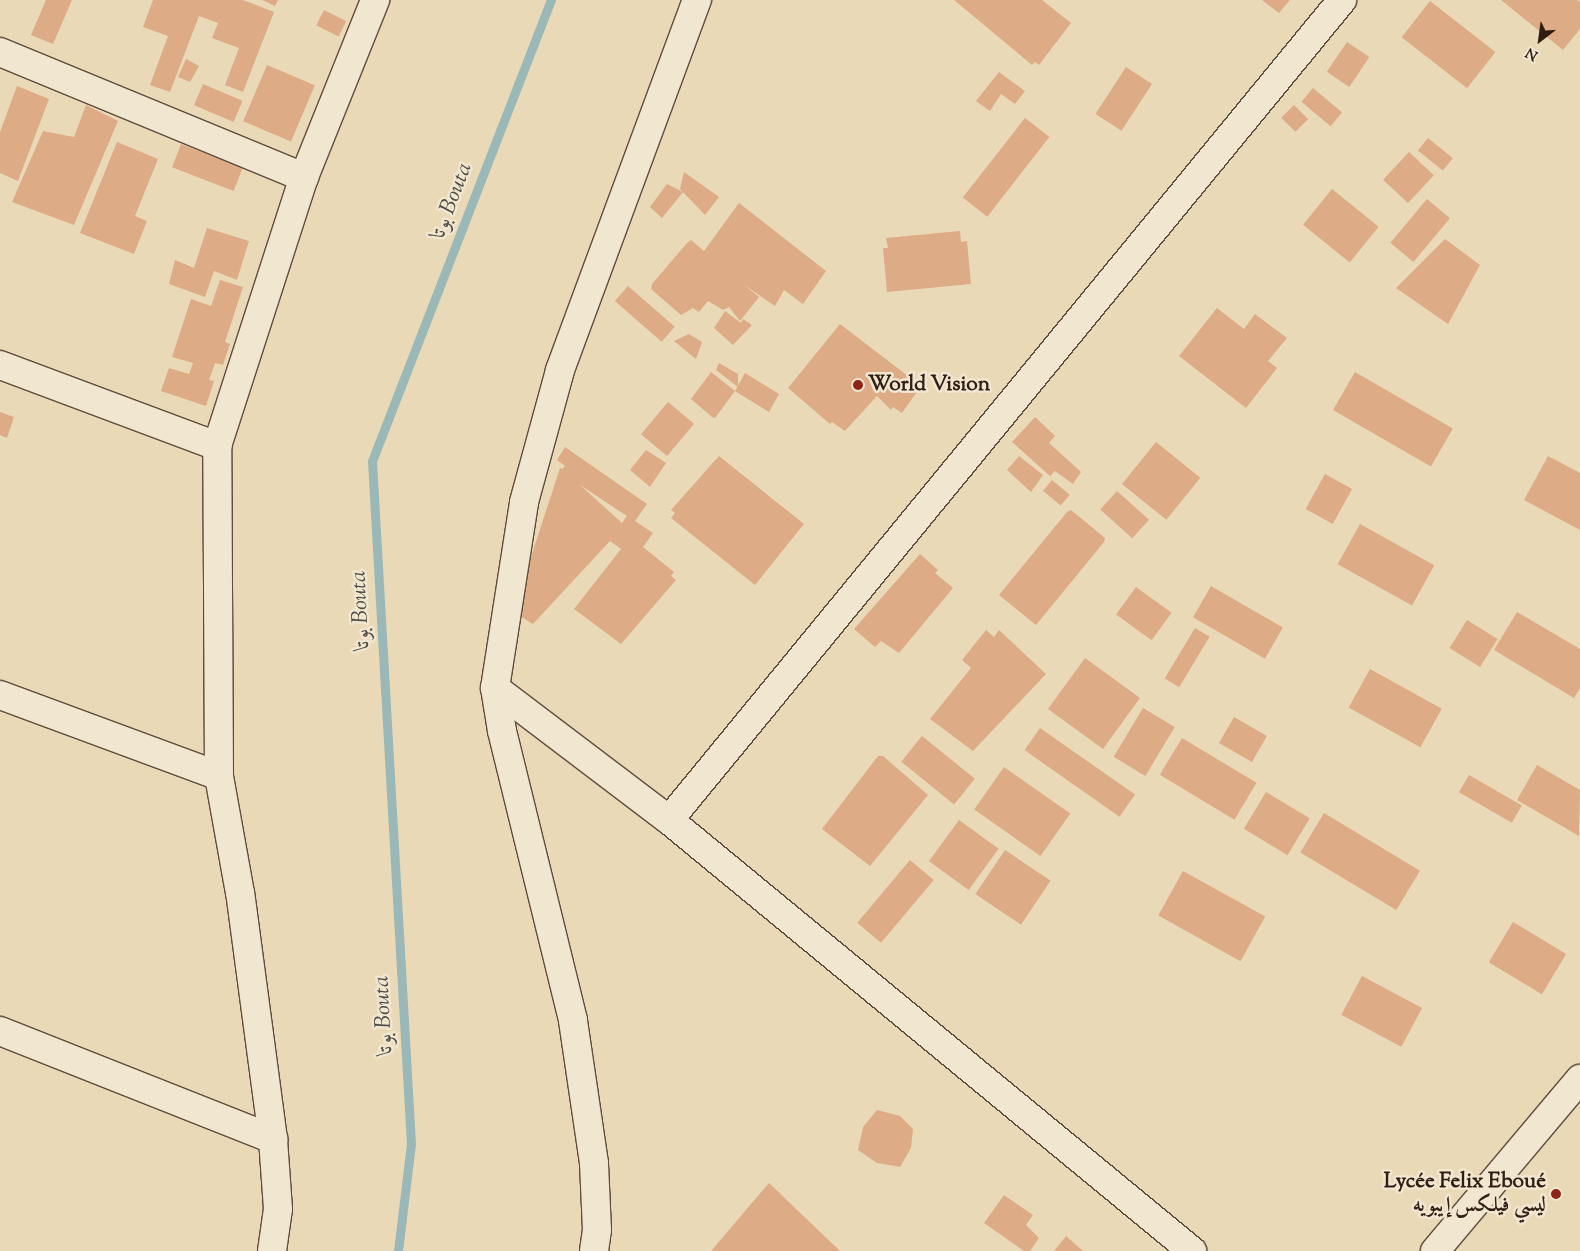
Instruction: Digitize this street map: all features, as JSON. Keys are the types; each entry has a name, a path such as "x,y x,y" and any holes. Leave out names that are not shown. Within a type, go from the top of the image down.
{"street":[{"path":"272,1251 278,1209 273,1139 240,892 219,776 217,446 304,177 375,0"},
{"path":"594,1251 594,1164 573,1020 502,731 495,688 524,502 560,370 697,0"},
{"path":"669,820 1342,0"},
{"path":"0,52 304,177"},
{"path":"0,365 217,446"},
{"path":"495,688 669,820 1192,1251"},
{"path":"0,694 219,776"},
{"path":"0,1031 273,1139"},
{"path":"1435,1251 1580,1079"}],"building":[{"path":"46,0 72,0 53,44 31,35"},
{"path":"153,0 243,0 274,12 243,92 225,85 239,48 212,38 218,23 199,16 170,92 150,85 168,36 143,27"},
{"path":"262,0 278,0 275,6"},
{"path":"954,0 1042,0 1071,23 1039,65 1035,62 1032,65"},
{"path":"1262,0 1290,0 1279,13"},
{"path":"1501,0 1577,0 1580,2 1580,29 1563,50"},
{"path":"1430,1 1495,52 1467,88 1402,37"},
{"path":"324,10 346,21 339,36 316,25"},
{"path":"1347,42 1369,57 1349,87 1327,72"},
{"path":"186,59 199,66 190,82 178,77"},
{"path":"267,65 315,85 291,141 243,121"},
{"path":"1126,67 1152,84 1121,131 1096,114"},
{"path":"999,72 1025,91 1015,104 1001,94 990,111 976,101"},
{"path":"203,84 243,101 234,122 194,105"},
{"path":"17,86 49,99 18,181 0,173 0,132"},
{"path":"1313,88 1342,112 1331,126 1301,102"},
{"path":"86,105 118,121 74,225 12,202 43,131 74,137"},
{"path":"1294,105 1308,119 1295,132 1281,118"},
{"path":"1025,118 1049,137 987,217 963,198"},
{"path":"1428,138 1453,158 1443,171 1418,150"},
{"path":"117,142 158,159 135,216 147,221 134,254 80,233"},
{"path":"181,144 243,168 234,191 172,167"},
{"path":"1409,152 1434,175 1408,203 1383,180"},
{"path":"684,172 719,197 705,215 680,189"},
{"path":"667,184 683,192 662,218 650,207"},
{"path":"1332,189 1379,227 1350,263 1303,225"},
{"path":"1427,199 1450,218 1413,262 1390,243"},
{"path":"739,203 826,271 803,304 784,290 775,306 744,285 759,297 740,321 729,307 723,310 708,301 699,312 693,308 681,315 651,289 652,284 691,240 704,251"},
{"path":"207,228 249,241 237,280 214,271 205,297 169,284 175,260 194,268"},
{"path":"960,231 961,242 967,241 971,284 887,292 883,248 888,248 886,238"},
{"path":"1445,239 1480,265 1448,324 1396,288"},
{"path":"220,280 243,287 225,342 230,344 223,365 215,363 209,380 214,381 206,406 161,391 169,368 189,374 193,363 172,357 191,299 211,306"},
{"path":"628,286 675,327 662,342 615,301"},
{"path":"1217,308 1244,329 1255,314 1287,338 1268,361 1277,368 1246,408 1179,356"},
{"path":"725,311 741,323 743,319 752,325 733,345 714,328"},
{"path":"840,324 921,386 902,413 893,407 891,410 877,396 845,431 832,422 830,424 788,388"},
{"path":"689,334 702,342 696,359 674,341"},
{"path":"719,363 738,374 738,387 716,370"},
{"path":"711,372 735,391 715,418 691,399"},
{"path":"1355,372 1453,428 1431,467 1333,410"},
{"path":"745,373 779,394 769,412 735,391"},
{"path":"668,402 694,424 667,456 641,434"},
{"path":"0,412 14,417 7,438 0,435"},
{"path":"1035,417 1055,436 1049,443 1081,472 1073,484 1055,471 1050,476 1012,442"},
{"path":"1156,442 1200,478 1166,520 1122,484"},
{"path":"565,447 647,504 635,521 653,533 643,547 674,572 671,576 676,580 621,644 574,609 621,549 610,541 533,624 513,612 560,468 562,469 565,466 557,460","holes":["580,485 627,516 622,523"]},
{"path":"646,450 666,463 650,487 630,470"},
{"path":"719,456 804,524 755,585 671,518 675,513 671,510"},
{"path":"1019,456 1043,475 1031,492 1007,470"},
{"path":"1548,456 1580,473 1580,530 1524,500"},
{"path":"1325,474 1352,489 1333,524 1306,509"},
{"path":"1052,480 1070,495 1061,506 1043,491"},
{"path":"1117,491 1149,520 1132,538 1100,510"},
{"path":"1071,510 1105,538 1104,542 1036,625 999,595 1067,512"},
{"path":"1360,524 1434,565 1412,605 1338,564"},
{"path":"920,554 938,570 935,573 953,588 899,653 881,641 875,647 854,629"},
{"path":"1211,586 1283,628 1265,659 1193,617"},
{"path":"1136,587 1172,613 1152,640 1116,615"},
{"path":"1517,612 1580,649 1580,688 1574,698 1494,650"},
{"path":"1467,620 1498,639 1480,667 1450,648"},
{"path":"1195,628 1210,637 1179,687 1165,679"},
{"path":"986,630 994,637 999,630 1046,674 973,751 930,719 971,668 962,660"},
{"path":"1085,658 1140,698 1103,749 1048,709"},
{"path":"1370,669 1442,709 1420,747 1349,707"},
{"path":"1143,708 1175,727 1145,776 1114,757"},
{"path":"1234,717 1267,736 1252,762 1219,743"},
{"path":"1040,728 1135,795 1120,817 1025,750"},
{"path":"922,736 975,779 954,804 901,762"},
{"path":"1182,738 1257,783 1234,820 1160,775"},
{"path":"878,756 883,756 928,795 870,866 822,829"},
{"path":"1537,765 1580,790 1579,836 1517,800"},
{"path":"1004,767 1070,813 1041,856 974,810"},
{"path":"1469,775 1522,805 1512,823 1459,792"},
{"path":"1266,792 1310,818 1288,855 1244,829"},
{"path":"1324,813 1420,871 1396,910 1300,852"},
{"path":"959,820 999,849 969,890 929,861"},
{"path":"1005,850 1051,881 1021,925 975,894"},
{"path":"910,860 934,880 881,943 857,923"},
{"path":"1183,871 1265,917 1240,961 1158,916"},
{"path":"1513,922 1566,954 1542,994 1489,962"},
{"path":"1362,976 1422,1008 1401,1047 1341,1015"},
{"path":"877,1110 900,1116 913,1129 911,1148 900,1167 877,1163 858,1150 863,1127"},
{"path":"769,1183 840,1251 711,1251"},
{"path":"1004,1195 1033,1215 1026,1225 1039,1238 1030,1251 1024,1251 984,1223"},
{"path":"1066,1236 1083,1251 1054,1251"}],"waterway":[{"name":"بوتا Bouta","path":"398,1251 411,1144 372,461 551,0"}],"place":[{"name":"World Vision","path":"858,385"},
{"name":"Lycée Felix Eboué ليسي فيلكس إيبويه","path":"1556,1194"}]}
